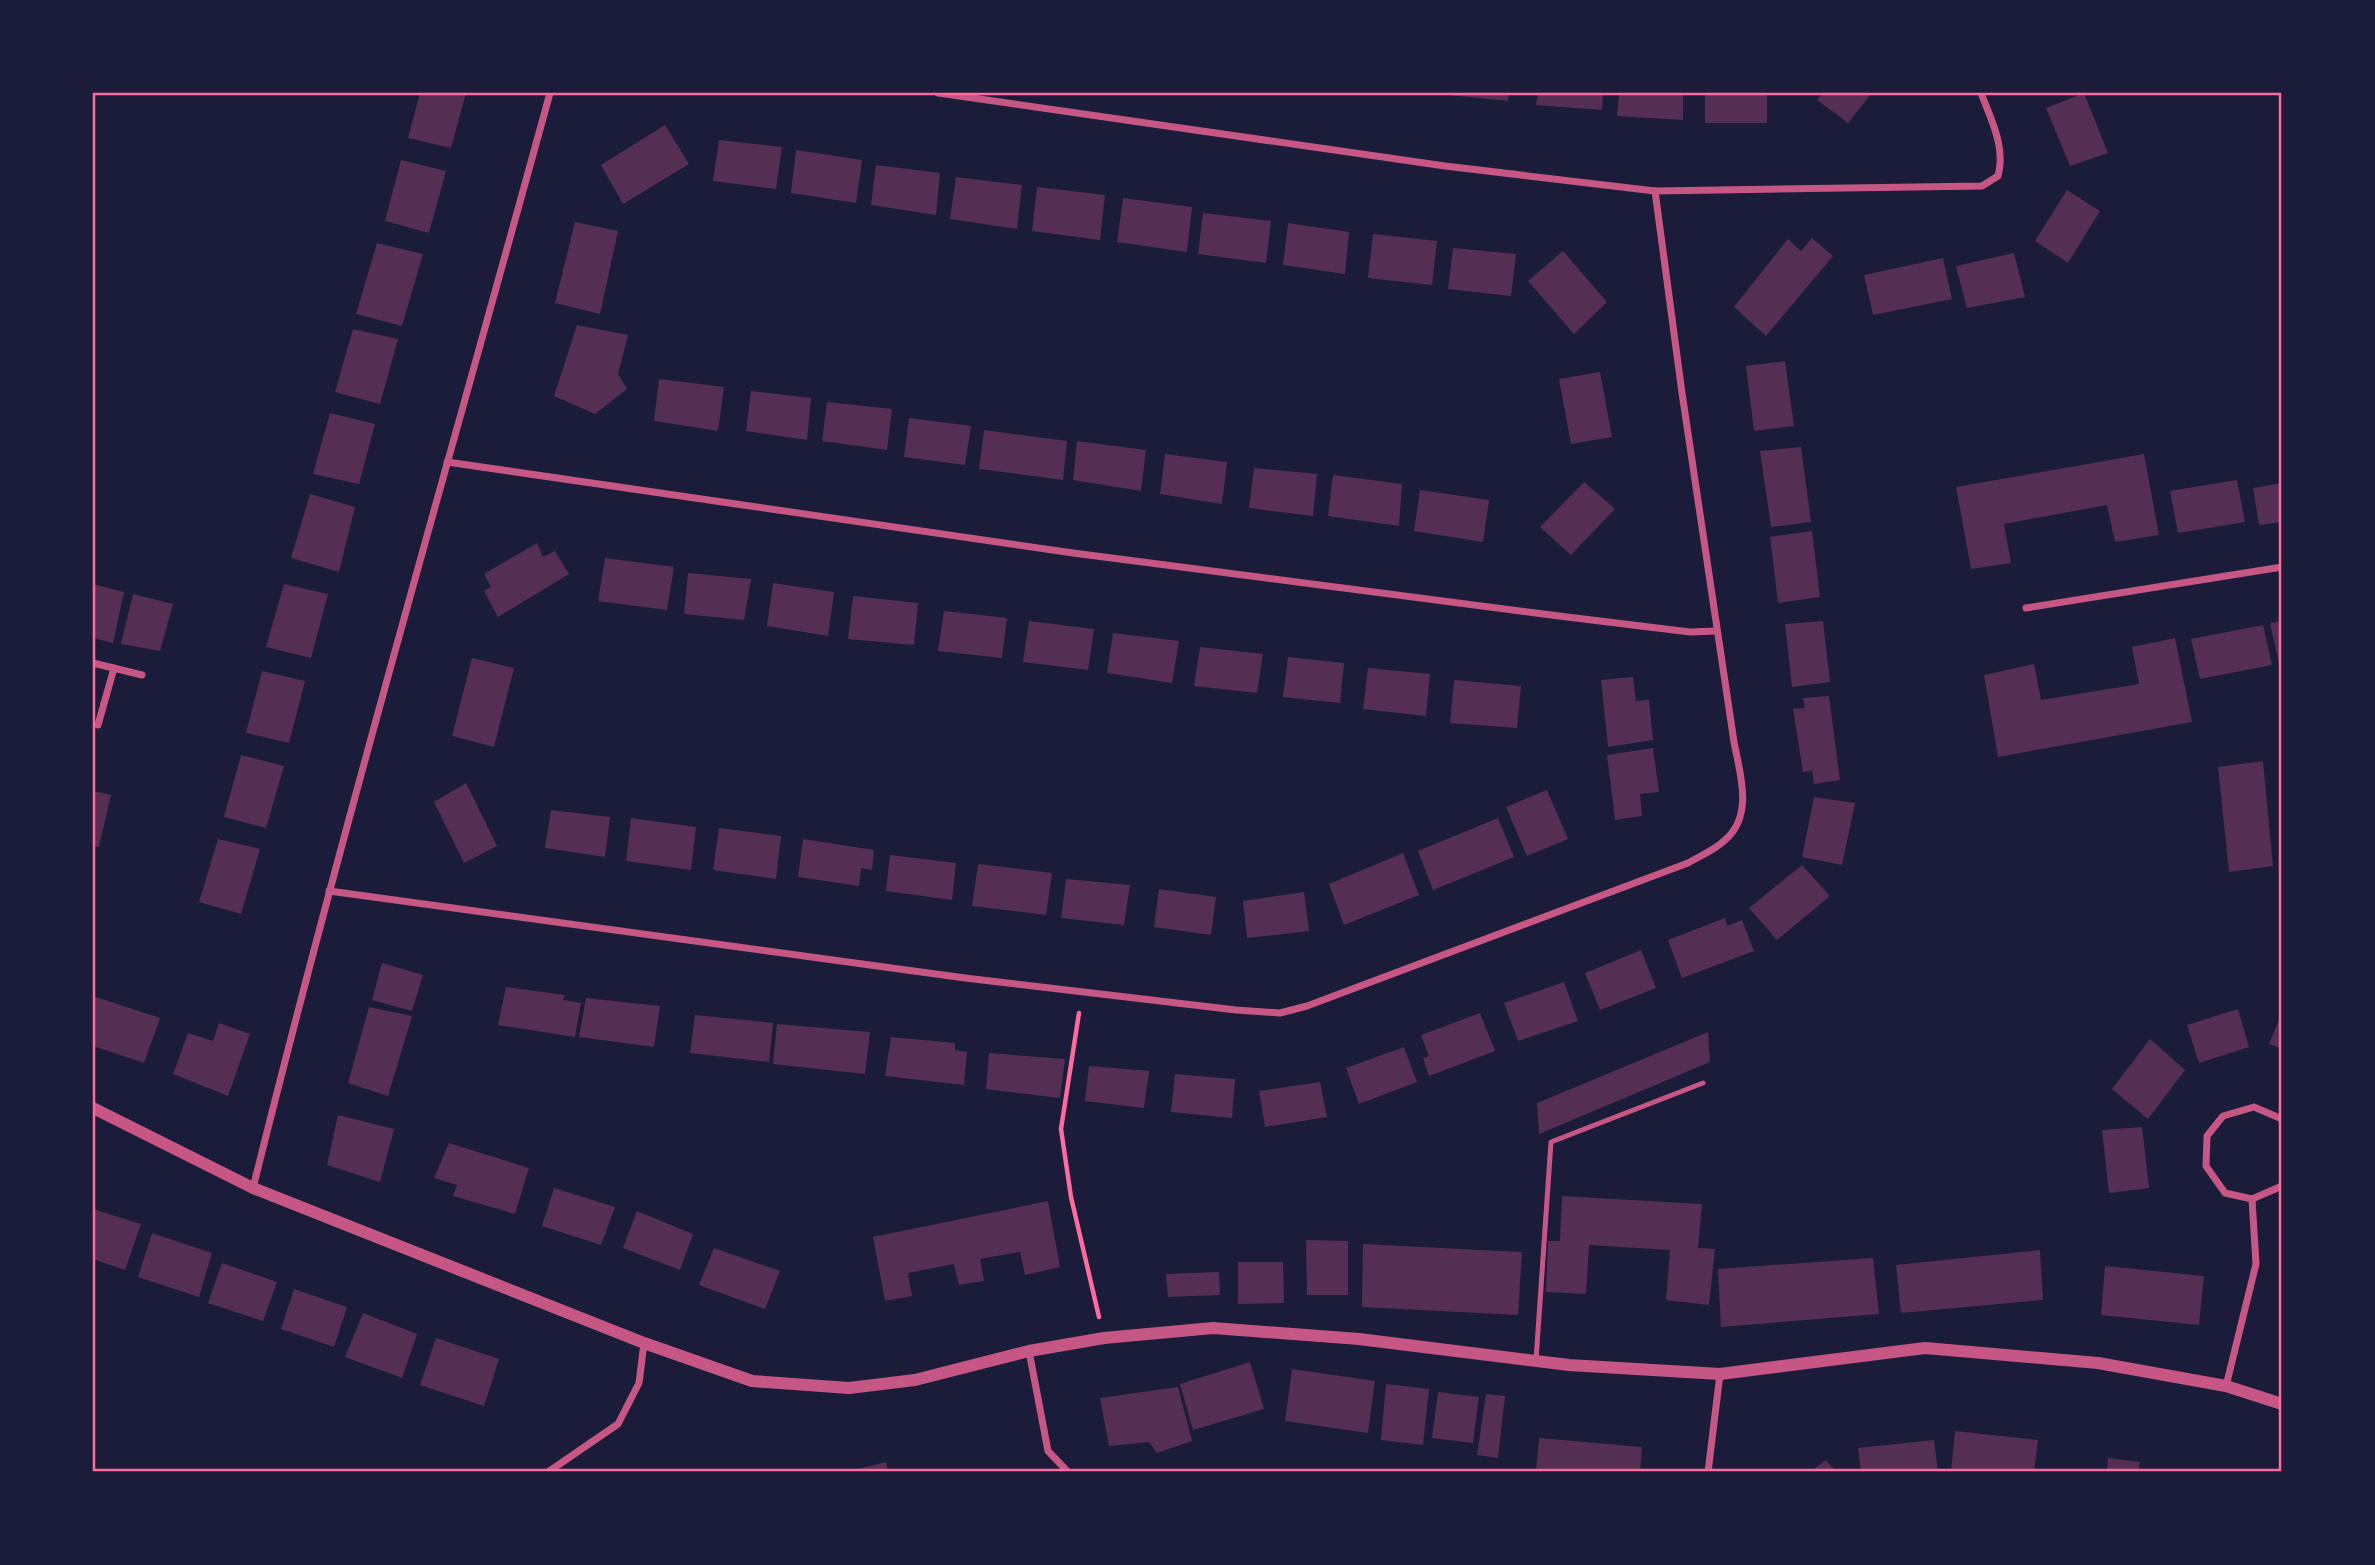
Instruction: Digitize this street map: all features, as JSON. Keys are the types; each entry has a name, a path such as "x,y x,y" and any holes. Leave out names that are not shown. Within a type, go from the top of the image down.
{"street":[{"path":"253,1188 329,891 550,93"},
{"path":"938,93 1445,166 1655,191 1982,186 1998,176 2002,161 1995,129 1981,93"},
{"path":"329,891 965,978 1280,1013 1307,1006 1688,863 1726,840 1736,826 1744,799 1717,631 1655,191"},
{"path":"447,462 1073,553 1690,632 1717,631"},
{"path":"2026,608 2282,567"},
{"path":"93,663 142,675"},
{"path":"98,725 114,668"},
{"path":"2282,1119 2254,1107 2223,1116 2207,1136 2206,1166 2225,1193 2252,1199 2282,1188"},
{"path":"93,1108 253,1188 644,1343 752,1381 849,1388 915,1380 1029,1351 1104,1338 1213,1328 1359,1339 1569,1365 1720,1374 1925,1348 2098,1363 2227,1386 2282,1404"},
{"path":"2227,1386 2256,1264 2252,1199"},
{"path":"548,1472 618,1424 639,1383 644,1343"},
{"path":"1029,1351 1048,1451 1068,1472"},
{"path":"1708,1472 1720,1374"}],"lane":[{"path":"1536,1361 1551,1142 1703,1083"}],"path":[{"path":"1082,992 1061,1129 1071,1197 1104,1338"}],"building":[{"path":"420,93 466,93 451,148 408,138"},
{"path":"1449,93 1509,93 1508,101"},
{"path":"1538,93 1603,93 1602,110 1536,105"},
{"path":"1619,93 1683,93 1683,120 1617,116"},
{"path":"1705,93 1767,93 1767,123 1705,123"},
{"path":"1823,93 1872,93 1848,123 1817,100"},
{"path":"2084,93 2108,153 2070,166 2046,108"},
{"path":"665,125 689,164 623,204 601,165"},
{"path":"719,140 782,147 776,189 713,181"},
{"path":"796,150 862,160 856,203 791,193"},
{"path":"401,160 446,171 429,233 385,221"},
{"path":"876,165 940,173 936,215 871,205"},
{"path":"956,177 1022,185 1017,229 950,219"},
{"path":"1037,187 1105,195 1100,240 1032,231"},
{"path":"2067,190 2100,211 2068,263 2035,241"},
{"path":"1123,198 1192,207 1187,252 1117,242"},
{"path":"1203,213 1271,221 1266,263 1198,254"},
{"path":"575,222 618,231 600,314 555,303"},
{"path":"1288,223 1349,232 1345,274 1283,265"},
{"path":"1373,234 1437,241 1432,285 1368,278"},
{"path":"1812,238 1833,256 1766,336 1734,307 1788,239 1801,251"},
{"path":"377,243 423,254 402,326 356,314"},
{"path":"1453,248 1516,254 1511,296 1448,289"},
{"path":"1563,251 1607,302 1574,334 1528,281"},
{"path":"2014,253 2025,297 1967,308 1956,266"},
{"path":"1943,258 1952,299 1873,315 1864,275"},
{"path":"577,325 628,335 618,374 627,389 595,414 554,396"},
{"path":"353,329 398,339 380,404 335,392"},
{"path":"1785,361 1794,426 1754,431 1746,366"},
{"path":"1600,372 1612,437 1571,444 1559,379"},
{"path":"659,379 724,387 718,431 654,421"},
{"path":"751,391 811,398 807,440 746,431"},
{"path":"827,402 892,409 887,450 822,441"},
{"path":"330,413 375,424 359,484 313,474"},
{"path":"909,418 971,426 965,465 904,457"},
{"path":"984,430 1067,441 1063,480 979,469"},
{"path":"1077,441 1146,450 1141,491 1073,480"},
{"path":"1801,447 1811,522 1771,527 1760,451"},
{"path":"1165,454 1227,462 1222,504 1160,494"},
{"path":"2144,454 2159,535 2115,542 2107,505 2004,524 2011,563 1971,569 1956,487"},
{"path":"1254,468 1317,474 1313,516 1249,508"},
{"path":"1333,475 1402,484 1399,526 1328,516"},
{"path":"2237,480 2245,522 2178,533 2170,491"},
{"path":"1584,482 1615,509 1571,555 1540,527"},
{"path":"2282,483 2282,522 2259,525 2253,488"},
{"path":"1420,490 1489,500 1483,542 1414,531"},
{"path":"310,494 355,507 339,572 291,558"},
{"path":"1812,531 1820,597 1778,603 1770,537"},
{"path":"537,543 543,557 555,551 569,574 498,617 484,591 491,587 484,574"},
{"path":"605,558 674,567 667,610 598,601"},
{"path":"688,573 751,579 744,620 684,614"},
{"path":"773,583 834,592 828,636 767,626"},
{"path":"93,584 124,592 113,643 93,638"},
{"path":"284,584 328,594 311,658 266,647"},
{"path":"133,594 173,604 160,651 121,644"},
{"path":"853,596 918,603 914,645 848,639"},
{"path":"944,611 1007,618 1002,658 938,651"},
{"path":"1029,621 1094,629 1088,670 1023,662"},
{"path":"1823,621 1830,682 1792,687 1785,624"},
{"path":"2282,621 2282,662 2279,663 2270,623"},
{"path":"2263,625 2272,665 2200,679 2191,639"},
{"path":"1113,633 1179,641 1172,683 1107,673"},
{"path":"2175,638 2192,722 1998,757 1984,675 2034,664 2041,700 2139,684 2132,647"},
{"path":"1200,647 1263,654 1257,693 1194,686"},
{"path":"1288,657 1344,663 1340,703 1283,697"},
{"path":"472,658 514,668 494,747 452,736"},
{"path":"1368,668 1430,674 1426,716 1363,709"},
{"path":"262,671 305,681 289,743 246,733"},
{"path":"1633,677 1636,701 1649,700 1653,740 1608,747 1601,680"},
{"path":"1454,680 1521,686 1517,728 1450,723"},
{"path":"1829,696 1840,780 1814,784 1812,771 1803,772 1793,709 1805,708 1803,698"},
{"path":"1653,748 1659,792 1640,794 1642,816 1615,820 1607,755"},
{"path":"241,755 284,766 266,828 224,817"},
{"path":"2263,761 2273,866 2229,872 2218,767"},
{"path":"466,783 497,846 464,863 434,802"},
{"path":"1547,790 1568,839 1527,856 1506,807"},
{"path":"93,791 111,795 99,847 93,846"},
{"path":"1814,797 1855,803 1842,865 1802,857"},
{"path":"551,810 610,817 605,857 545,848"},
{"path":"631,818 696,827 691,870 626,861"},
{"path":"1498,818 1514,857 1433,890 1418,851"},
{"path":"719,828 781,836 776,879 713,870"},
{"path":"218,839 260,849 241,914 199,902"},
{"path":"803,839 874,850 872,870 861,868 859,886 798,877"},
{"path":"1403,853 1419,895 1344,925 1329,884"},
{"path":"890,855 956,863 952,900 886,891"},
{"path":"978,864 1052,873 1046,915 972,906"},
{"path":"1802,865 1830,896 1777,940 1749,908"},
{"path":"1066,879 1130,885 1124,925 1061,918"},
{"path":"1159,889 1216,897 1211,935 1154,927"},
{"path":"1304,892 1309,931 1247,938 1243,901"},
{"path":"1725,918 1727,926 1742,920 1754,951 1682,978 1668,940"},
{"path":"1641,950 1656,988 1600,1010 1585,973"},
{"path":"382,963 423,975 412,1011 372,1000"},
{"path":"1564,982 1578,1021 1518,1041 1504,1003"},
{"path":"506,987 565,995 563,1000 581,1003 575,1037 498,1025"},
{"path":"93,996 160,1018 144,1063 93,1046"},
{"path":"586,998 660,1006 654,1047 579,1037"},
{"path":"369,1007 412,1016 388,1096 348,1083"},
{"path":"2238,1009 2249,1047 2199,1063 2187,1025"},
{"path":"1480,1013 1495,1051 1429,1076 1423,1058 1429,1056 1421,1035"},
{"path":"2282,1013 2282,1049 2269,1044"},
{"path":"695,1015 773,1023 769,1062 690,1053"},
{"path":"219,1023 250,1034 228,1096 173,1074 188,1033 213,1041"},
{"path":"777,1024 870,1032 865,1074 773,1064"},
{"path":"1708,1032 1710,1062 1539,1134 1537,1103"},
{"path":"891,1037 955,1043 955,1050 967,1052 964,1085 885,1076"},
{"path":"2150,1039 2185,1070 2148,1119 2112,1089"},
{"path":"1404,1047 1417,1082 1359,1104 1346,1068"},
{"path":"989,1053 1065,1059 1060,1098 986,1089"},
{"path":"1089,1066 1149,1071 1144,1108 1085,1101"},
{"path":"1175,1074 1235,1079 1232,1118 1171,1112"},
{"path":"1320,1082 1327,1117 1265,1127 1259,1091"},
{"path":"338,1115 394,1129 380,1182 327,1165"},
{"path":"2142,1127 2149,1188 2109,1193 2102,1130"},
{"path":"449,1143 529,1168 515,1214 453,1196 457,1185 434,1178"},
{"path":"554,1188 615,1207 601,1245 542,1226"},
{"path":"1562,1196 1702,1204 1698,1248 1715,1249 1709,1305 1666,1300 1670,1250 1589,1245 1586,1294 1546,1292 1548,1241 1560,1241"},
{"path":"1048,1201 1060,1267 1025,1275 1020,1252 980,1259 984,1281 959,1285 954,1264 908,1273 912,1296 885,1301 873,1237"},
{"path":"93,1209 141,1224 125,1270 93,1259"},
{"path":"637,1211 693,1234 680,1270 623,1248"},
{"path":"152,1233 212,1253 199,1297 138,1277"},
{"path":"1306,1240 1348,1241 1348,1295 1307,1295"},
{"path":"1363,1244 1522,1252 1518,1315 1362,1307"},
{"path":"714,1248 780,1271 765,1309 699,1285"},
{"path":"2040,1250 2043,1300 1901,1313 1896,1265"},
{"path":"1873,1258 1879,1314 1721,1327 1718,1269"},
{"path":"1238,1262 1283,1262 1284,1303 1238,1304"},
{"path":"222,1263 277,1282 263,1321 208,1303"},
{"path":"2105,1266 2204,1276 2199,1325 2101,1315"},
{"path":"1219,1272 1220,1295 1168,1297 1166,1274"},
{"path":"294,1289 347,1307 334,1347 281,1329"},
{"path":"363,1313 417,1334 402,1378 345,1357"},
{"path":"436,1338 499,1359 484,1406 420,1385"},
{"path":"1250,1362 1264,1409 1193,1430 1180,1384"},
{"path":"1292,1369 1375,1381 1368,1433 1285,1421"},
{"path":"1386,1384 1429,1389 1423,1445 1381,1440"},
{"path":"1178,1387 1192,1441 1157,1453 1149,1442 1109,1446 1100,1398"},
{"path":"1438,1392 1479,1397 1473,1443 1432,1438"},
{"path":"1486,1394 1505,1396 1498,1458 1477,1455"},
{"path":"1955,1431 2038,1440 2034,1472 1951,1472"},
{"path":"1539,1438 1642,1447 1640,1472 1536,1472"},
{"path":"1934,1440 1938,1472 1861,1472 1858,1448"},
{"path":"2108,1458 2140,1462 2138,1472 2107,1472"},
{"path":"1826,1460 1836,1472 1810,1472"},
{"path":"886,1462 888,1472 850,1472 850,1471"}]}
